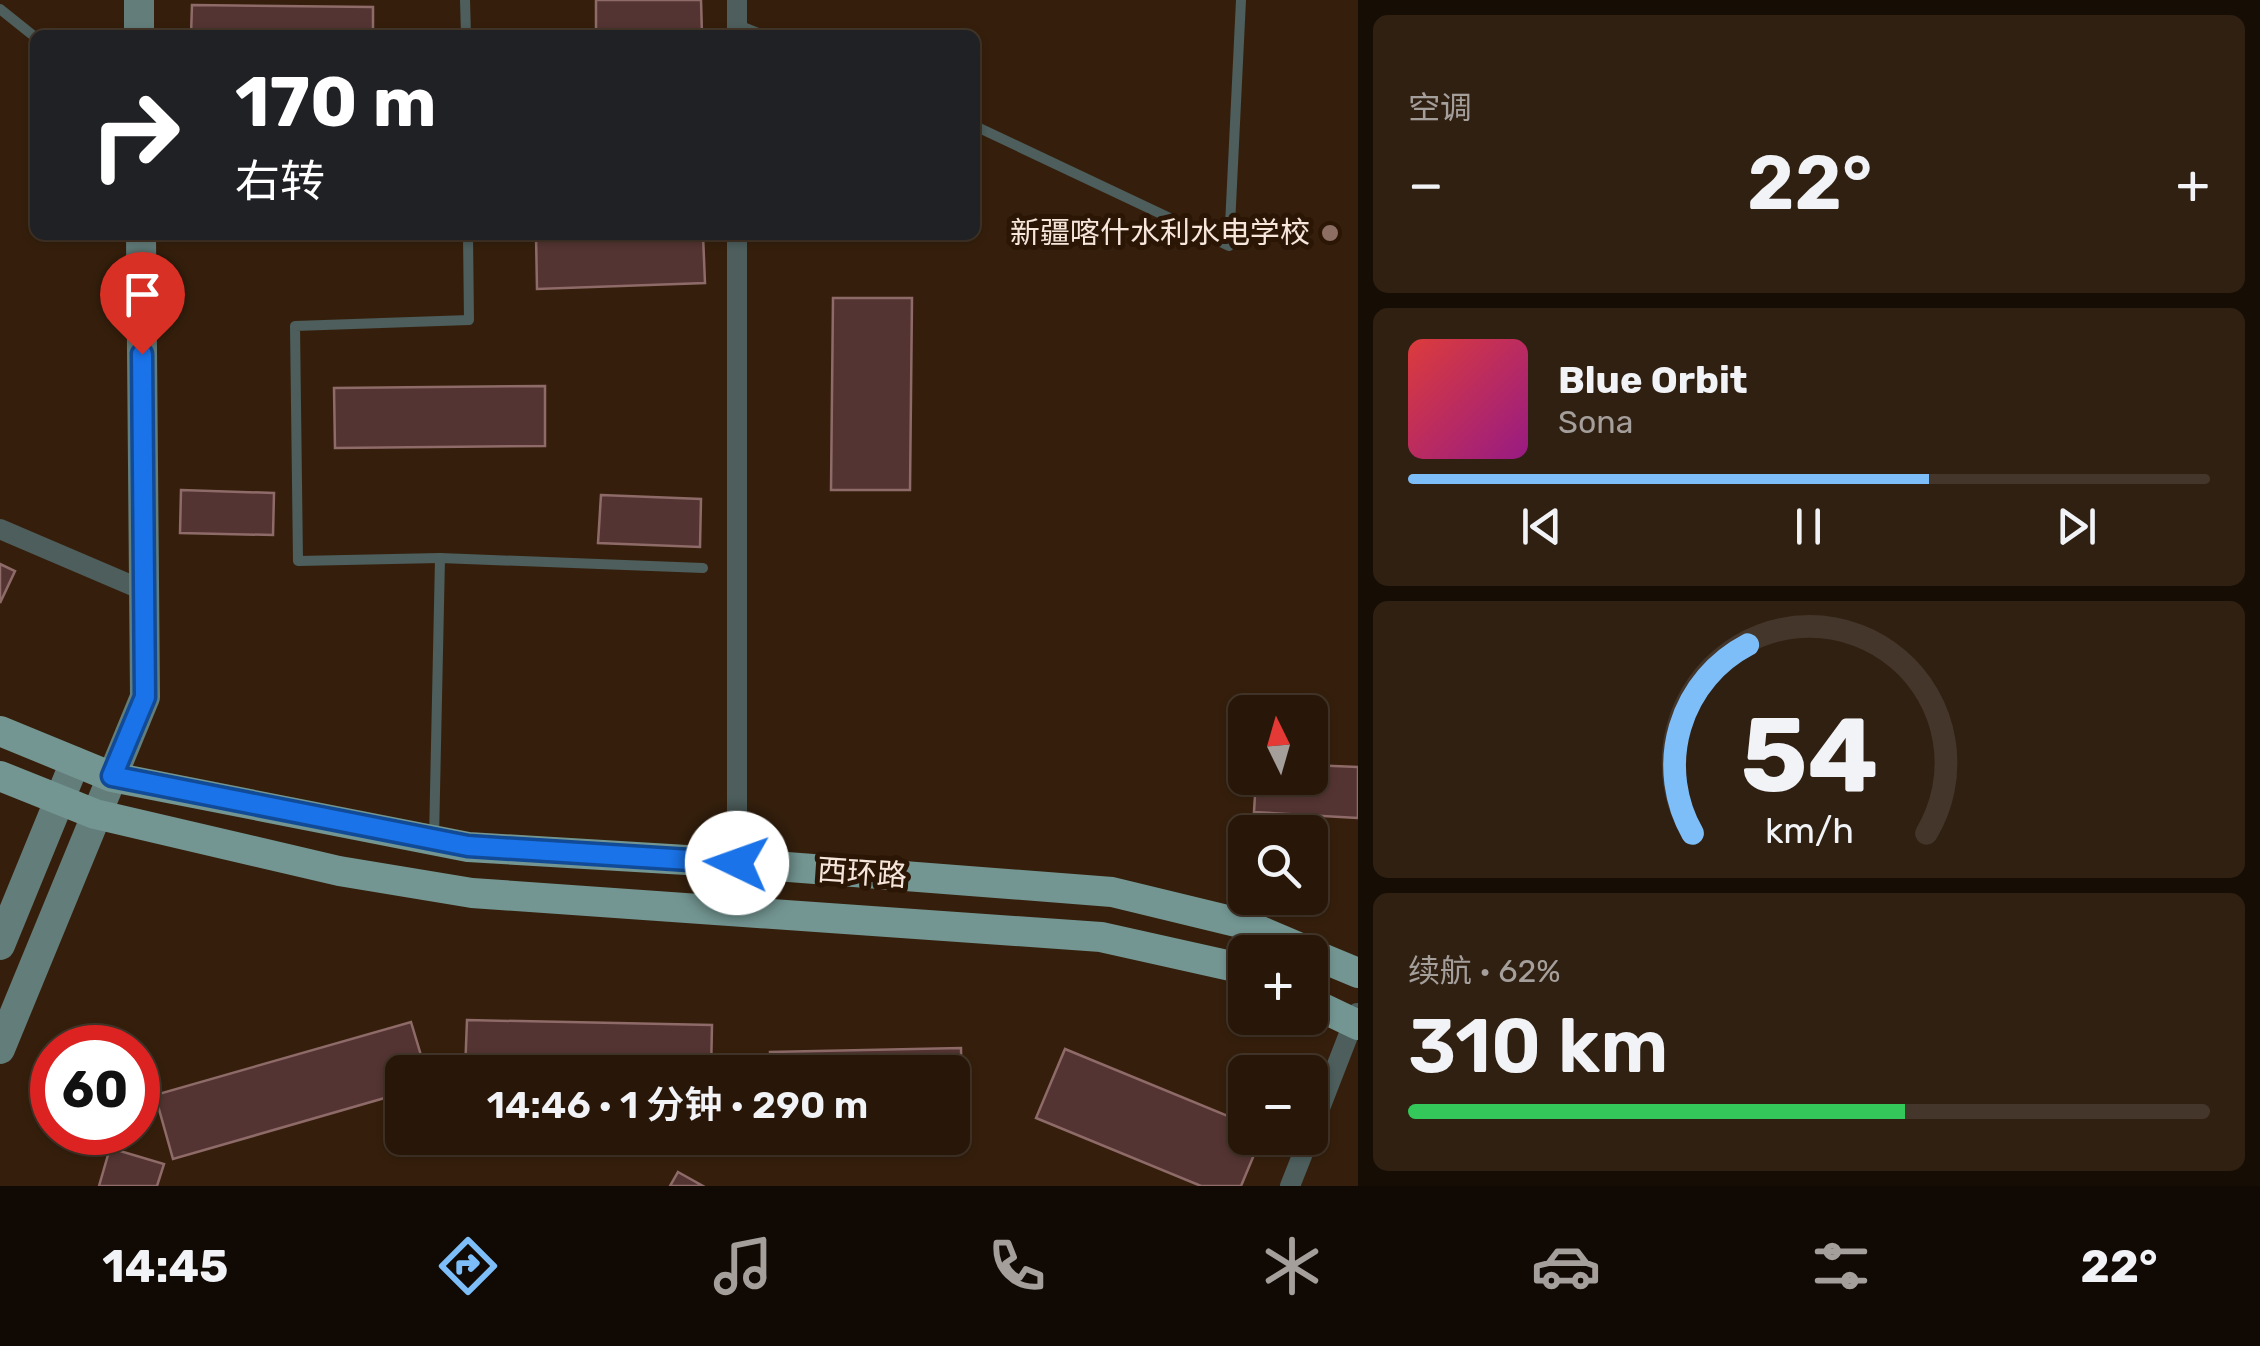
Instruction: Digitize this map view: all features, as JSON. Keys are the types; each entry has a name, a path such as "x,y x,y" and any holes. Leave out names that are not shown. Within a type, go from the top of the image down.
{"main road":[{"name":"西环路","path":"0,730 112,776 468,846 1112,892 1244,924 1269,935"},
{"name":"西环路","path":"0,776 95,814 340,872 472,893 1101,937 1228,965"},
{"name":"西环路","path":"1328,961 1358,974"},
{"path":"1328,1009 1356,1020"}],"street":[{"path":"139,0 139,30"},
{"path":"737,0 737,30"},
{"path":"0,1049 145,697 141,240"},
{"path":"737,240 737,863"},
{"path":"0,529 145,591"},
{"path":"0,946 75,762"},
{"path":"1328,1089 1356,1020"},
{"path":"1290,1186 1302,1155"}],"lane":[{"path":"465,0 466,30"},
{"path":"980,128 1229,246 1241,0"},
{"path":"0,9 30,33"},
{"path":"468,240 469,320 295,326 298,561 440,558 703,568"},
{"path":"434,840 440,558"}],"building":[{"path":"596,0 701,0 702,30 596,30"},
{"path":"192,5 373,7 373,30 191,30"},
{"path":"536,240 703,240 705,283 537,289"},
{"path":"833,298 912,298 910,490 831,490"},
{"path":"545,386 545,446 335,448 334,388"},
{"path":"181,490 274,493 273,535 180,533"},
{"path":"601,495 701,499 700,547 598,543"},
{"path":"0,564 15,571 0,603"},
{"path":"1328,766 1358,767 1358,818 1254,812 1255,795 1328,795"},
{"path":"467,1020 712,1025 711,1055 466,1055"},
{"path":"411,1022 421,1055 385,1055 385,1098 173,1159 160,1113 160,1094"},
{"path":"961,1048 961,1055 770,1055"},
{"path":"1065,1049 1228,1116 1228,1155 1254,1155 1241,1186 1201,1186 1036,1118"},
{"path":"108,1155 134,1155 164,1164 157,1186 99,1186"},
{"path":"678,1172 703,1186 670,1186"}],"place":[{"name":"新疆喀什水利水电学校","path":"1330,233"}],"route":[{"path":"142,354 145,697 112,776 468,846 737,863"}]}
